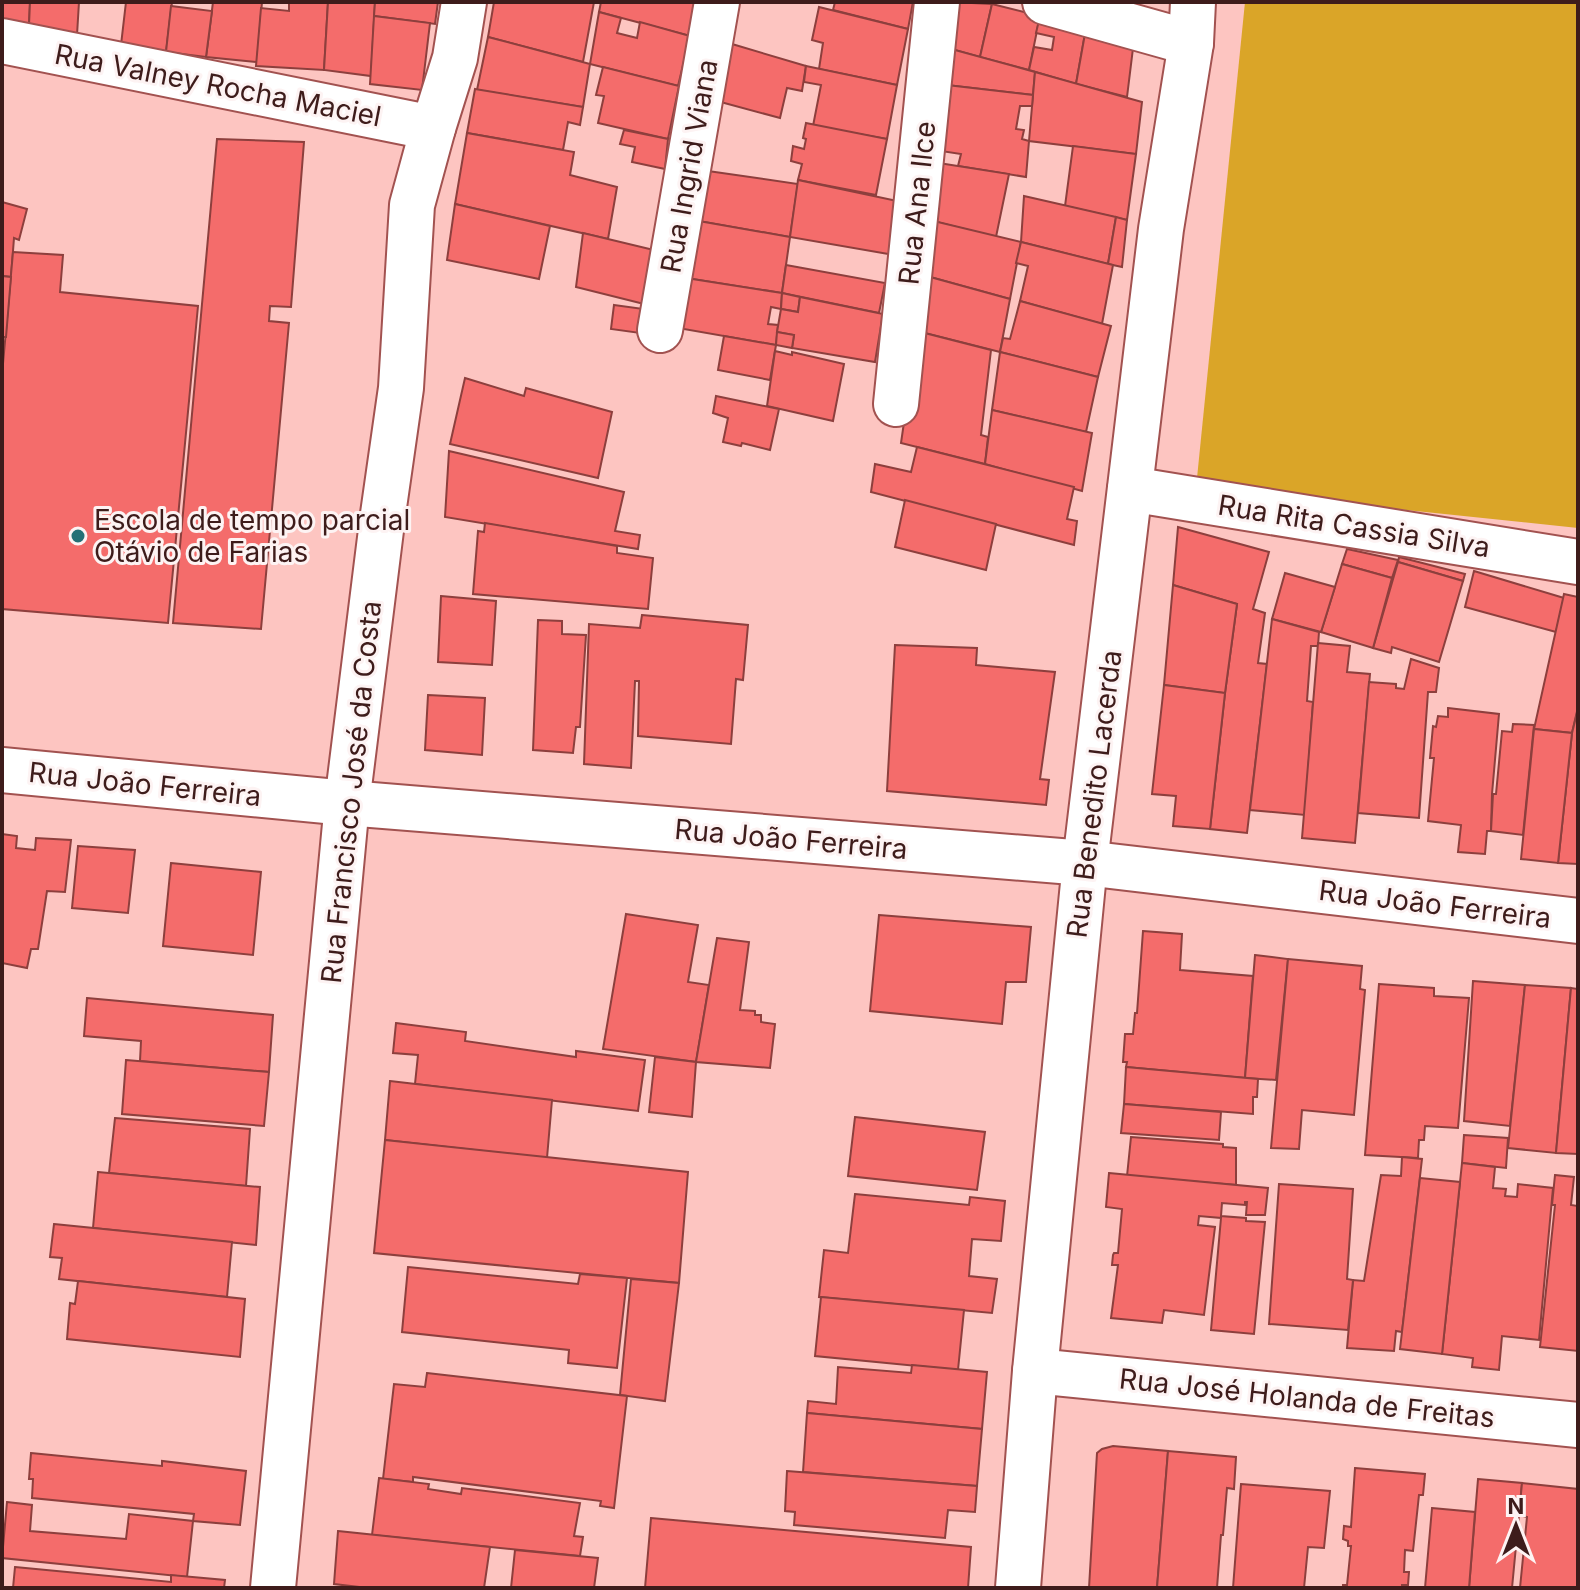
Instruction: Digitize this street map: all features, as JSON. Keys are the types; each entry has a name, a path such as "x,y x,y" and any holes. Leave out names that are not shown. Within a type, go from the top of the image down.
{"street":[{"name":"Rua Francisco José da Costa","path":"273,1588 347,803 401,388 412,205 455,58 464,2"},
{"name":"Rua Ingrid Viana","path":"660,330 717,2"},
{"name":"Rua Ana Ilce","path":"896,404 937,2"},
{"path":"1045,2 1192,23"},
{"name":"Rua Benedito Lacerda","path":"1018,1588 1035,1371 1085,863 1161,229 1192,23"},
{"name":"Rua Valney Rocha Maciel","path":"2,41 433,128"},
{"name":"Rua Rita Cassia Silva","path":"1130,489 1578,562"},
{"name":"Rua João Ferreira","path":"2,770 347,803 1085,863 1578,921"},
{"name":"Rua José Holanda de Freitas","path":"1035,1371 1578,1425"}],"shaded area":[{"path":"1245,2 1578,2 1578,528 1196,488"}],"building":[{"path":"2,2 30,2 29,25 2,21"},
{"path":"30,2 79,2 77,35 29,25"},
{"path":"126,2 172,2 166,52 121,45"},
{"path":"213,2 262,2 257,62 206,57"},
{"path":"289,2 328,2 324,70 256,66 261,8 289,11"},
{"path":"328,2 375,2 371,76 324,70"},
{"path":"375,2 438,2 435,24 374,16"},
{"path":"494,2 594,2 583,62 488,37"},
{"path":"601,2 700,2 690,36 599,12"},
{"path":"835,2 913,2 908,29 833,10"},
{"path":"952,2 992,4 980,57 944,47"},
{"path":"992,4 1040,16 1029,70 980,57"},
{"path":"171,6 212,11 206,57 166,52"},
{"path":"819,7 908,29 897,85 819,69 823,43 812,40"},
{"path":"599,12 621,18 617,33 637,38 640,22 690,36 678,86 590,64"},
{"path":"374,16 430,23 422,90 370,84"},
{"path":"1040,16 1086,28 1076,84 1029,70 1034,47 1052,50 1054,37 1036,33"},
{"path":"1086,28 1134,40 1127,97 1076,84"},
{"path":"488,37 590,64 583,107 477,90"},
{"path":"732,44 806,66 802,91 787,88 780,118 717,101"},
{"path":"944,47 1035,72 1033,95 938,84"},
{"path":"806,66 897,85 887,139 813,126 821,85 804,82"},
{"path":"603,67 679,86 668,139 598,123 604,96 596,95"},
{"path":"1035,72 1142,102 1136,154 1029,141"},
{"path":"938,84 1033,95 1032,106 1020,106 1016,129 1024,130 1022,139 1029,141 1026,177 958,166 961,154 928,149"},
{"path":"475,89 583,107 580,125 568,122 563,150 467,133"},
{"path":"806,123 887,139 876,195 798,180 802,164 791,161 793,146 804,149"},
{"path":"624,130 668,139 665,169 632,162 635,147 620,144"},
{"path":"467,133 574,152 570,175 617,187 608,239 455,204"},
{"path":"217,139 304,142 291,307 270,306 269,321 289,323 261,629 173,623"},
{"path":"1073,146 1136,154 1127,220 1065,206"},
{"path":"926,161 1009,174 996,237 917,217"},
{"path":"701,170 798,184 790,237 693,220"},
{"path":"798,180 902,202 894,255 790,237"},
{"path":"1024,196 1116,217 1108,264 1021,242"},
{"path":"2,202 27,209 19,240 14,238 11,277 2,276"},
{"path":"455,204 550,226 539,279 447,260"},
{"path":"917,217 1021,242 1010,299 912,272"},
{"path":"1116,217 1127,220 1122,267 1108,264"},
{"path":"693,220 790,237 782,293 686,278"},
{"path":"583,233 658,251 652,306 576,287"},
{"path":"1021,242 1113,265 1102,324 1020,301 1028,266 1016,263"},
{"path":"13,252 63,255 60,292 198,306 168,623 2,609 2,375"},
{"path":"786,265 885,283 879,313 782,293"},
{"path":"912,272 1010,299 1000,352 905,328"},
{"path":"2,276 11,277 6,337 2,337"},
{"path":"686,278 782,293 781,309 771,307 768,324 778,325 776,345 678,328"},
{"path":"782,293 800,297 798,312 781,309"},
{"path":"800,297 883,314 875,362 792,348 794,335 777,332 781,309 798,312"},
{"path":"1020,301 1111,326 1098,377 1000,352 1003,338 1010,339"},
{"path":"614,305 651,310 647,334 611,329"},
{"path":"905,328 991,350 981,435 988,437 985,464 901,443 913,360"},
{"path":"777,332 794,335 792,348 776,345"},
{"path":"724,336 776,345 770,380 718,370"},
{"path":"775,351 844,364 833,421 767,406"},
{"path":"1000,352 1098,377 1086,432 992,410"},
{"path":"465,378 524,396 526,388 612,412 598,478 450,444"},
{"path":"716,396 779,409 770,450 723,442 728,418 713,413"},
{"path":"992,410 1092,433 1082,491 985,464"},
{"path":"917,447 1074,487 1067,519 1077,521 1074,545 871,492 875,464 911,472"},
{"path":"449,451 624,492 615,531 640,535 638,549 445,517"},
{"path":"905,500 996,524 986,570 895,547"},
{"path":"485,523 617,546 617,553 653,558 648,609 473,594 478,531 484,532"},
{"path":"1178,527 1269,552 1253,609 1265,613 1258,663 1267,664 1247,833 1210,829 1237,604 1173,585"},
{"path":"1347,549 1398,560 1392,578 1342,564"},
{"path":"1399,557 1465,574 1463,581 1398,562"},
{"path":"1398,562 1463,581 1439,662 1392,647 1391,653 1373,648"},
{"path":"1342,564 1392,578 1373,648 1321,632"},
{"path":"1474,571 1564,598 1556,632 1465,607"},
{"path":"1285,573 1335,587 1321,632 1272,619"},
{"path":"1173,585 1237,604 1225,693 1164,685"},
{"path":"1564,594 1578,597 1578,707 1572,733 1534,729"},
{"path":"441,596 496,601 492,665 438,662"},
{"path":"642,615 748,625 743,680 736,679 731,744 638,736 639,681 635,681 631,768 584,764 589,624 640,628"},
{"path":"1272,619 1319,632 1318,646 1311,646 1307,701 1313,702 1305,815 1250,810"},
{"path":"538,620 562,621 562,634 586,635 580,727 576,727 573,753 533,750"},
{"path":"1318,643 1350,646 1347,672 1370,674 1355,843 1302,838"},
{"path":"895,645 977,648 976,665 1055,672 1040,779 1049,780 1046,805 887,791"},
{"path":"1411,659 1439,668 1436,692 1428,692 1419,818 1358,813 1369,682 1396,684 1396,688 1404,689"},
{"path":"1164,685 1225,693 1210,829 1173,826 1176,796 1152,794"},
{"path":"428,695 485,698 482,755 425,750"},
{"path":"1448,708 1499,714 1491,831 1487,831 1485,854 1458,852 1461,825 1428,821 1434,758 1430,758 1433,726 1436,727 1438,716 1448,717"},
{"path":"1577,713 1578,864 1558,863 1572,733"},
{"path":"1513,724 1534,725 1523,835 1491,831 1502,731 1512,732"},
{"path":"1534,729 1572,733 1558,863 1521,859"},
{"path":"2,834 17,836 16,848 35,850 36,838 71,840 65,892 47,891 38,949 31,949 27,968 2,963"},
{"path":"78,846 135,850 128,913 72,908"},
{"path":"171,863 261,872 253,955 163,946"},
{"path":"626,914 698,925 688,982 709,985 696,1062 603,1049"},
{"path":"879,915 1031,927 1026,982 1006,982 1002,1024 870,1011"},
{"path":"1143,931 1182,934 1180,970 1253,976 1245,1078 1126,1067 1127,1062 1123,1062 1125,1034 1133,1034 1137,1013"},
{"path":"717,938 749,942 740,1010 755,1011 755,1015 761,1015 761,1022 775,1024 770,1068 696,1062"},
{"path":"1255,955 1288,959 1276,1080 1245,1078"},
{"path":"1288,959 1362,966 1360,989 1365,990 1354,1115 1302,1110 1299,1149 1271,1148"},
{"path":"1473,981 1525,985 1510,1126 1464,1121"},
{"path":"1379,984 1434,988 1434,996 1469,998 1458,1128 1425,1126 1424,1140 1419,1140 1418,1158 1365,1155"},
{"path":"1525,985 1571,988 1556,1153 1508,1148"},
{"path":"1571,988 1578,989 1578,1154 1556,1153"},
{"path":"87,998 273,1015 269,1072 140,1061 141,1041 84,1036"},
{"path":"396,1023 466,1032 465,1041 576,1057 576,1051 645,1060 638,1111 415,1084 418,1055 393,1053"},
{"path":"655,1057 696,1062 692,1117 649,1112"},
{"path":"126,1060 269,1072 264,1126 122,1114"},
{"path":"1126,1067 1258,1079 1257,1097 1253,1097 1253,1114 1124,1104"},
{"path":"390,1081 552,1100 547,1158 385,1140"},
{"path":"1124,1104 1221,1112 1219,1140 1121,1133"},
{"path":"855,1117 985,1132 977,1190 848,1176"},
{"path":"115,1118 250,1129 246,1186 109,1173"},
{"path":"1464,1135 1508,1138 1506,1168 1462,1163"},
{"path":"1131,1137 1223,1144 1223,1147 1236,1148 1236,1185 1127,1176"},
{"path":"385,1140 688,1172 679,1283 374,1253"},
{"path":"1402,1157 1422,1159 1402,1332 1396,1331 1394,1351 1347,1348 1353,1280 1364,1281 1381,1175 1401,1176"},
{"path":"1462,1163 1495,1167 1493,1188 1506,1189 1505,1196 1517,1197 1518,1184 1553,1188 1539,1340 1502,1336 1499,1370 1472,1367 1473,1358 1442,1354"},
{"path":"98,1172 260,1187 256,1245 93,1228"},
{"path":"1109,1173 1268,1188 1265,1215 1246,1215 1247,1202 1245,1205 1222,1203 1221,1216 1265,1222 1254,1334 1211,1330 1221,1218 1199,1216 1198,1225 1215,1227 1204,1315 1164,1310 1162,1323 1111,1318 1118,1265 1112,1265 1113,1255 1118,1253 1122,1209 1106,1207"},
{"path":"1555,1175 1574,1177 1571,1205 1578,1206 1578,1351 1540,1347 1555,1205 1552,1205"},
{"path":"1420,1178 1460,1182 1442,1354 1400,1349"},
{"path":"1279,1184 1353,1189 1347,1279 1353,1280 1348,1330 1269,1324"},
{"path":"855,1194 969,1205 970,1197 1005,1201 1001,1241 972,1239 969,1276 997,1279 992,1313 819,1297 824,1250 848,1253"},
{"path":"54,1224 232,1242 227,1297 59,1279 62,1258 50,1257"},
{"path":"408,1267 578,1284 580,1274 627,1278 617,1368 568,1363 569,1350 402,1332"},
{"path":"631,1279 679,1283 665,1401 620,1395"},
{"path":"78,1281 245,1299 240,1357 67,1339 70,1303 75,1304"},
{"path":"821,1297 964,1310 958,1370 815,1356"},
{"path":"912,1365 987,1372 982,1429 807,1413 808,1401 836,1404 838,1367 911,1373"},
{"path":"427,1373 627,1396 614,1508 600,1506 601,1501 413,1477 413,1482 383,1479 394,1384 425,1387"},
{"path":"807,1413 982,1429 977,1486 803,1472"},
{"path":"1113,1446 1168,1451 1157,1588 1089,1588 1097,1453"},
{"path":"1168,1451 1236,1457 1234,1489 1227,1488 1217,1588 1157,1588"},
{"path":"31,1453 162,1466 162,1461 246,1471 240,1525 193,1521 194,1514 32,1498 33,1479 29,1479"},
{"path":"1355,1468 1425,1474 1423,1495 1419,1495 1413,1551 1405,1550 1404,1572 1409,1572 1408,1585 1402,1585 1402,1588 1343,1588 1347,1585 1351,1546 1343,1539 1344,1526 1351,1527"},
{"path":"787,1471 977,1486 975,1512 948,1510 945,1538 794,1525 795,1512 785,1511"},
{"path":"379,1478 429,1484 428,1489 461,1494 462,1488 580,1503 574,1536 583,1537 580,1556 372,1535"},
{"path":"1478,1479 1522,1483 1512,1588 1469,1588"},
{"path":"1522,1483 1578,1489 1578,1588 1520,1588 1527,1517 1519,1515"},
{"path":"1241,1484 1330,1491 1324,1548 1308,1547 1304,1588 1233,1588"},
{"path":"7,1502 32,1505 30,1531 126,1539 129,1514 193,1521 187,1577 2,1558"},
{"path":"1432,1508 1475,1512 1469,1588 1425,1588"},
{"path":"651,1518 971,1547 968,1588 645,1588"},
{"path":"338,1531 490,1547 484,1588 368,1588 334,1584"},
{"path":"515,1550 598,1558 594,1588 511,1588"},
{"path":"15,1567 171,1582 171,1575 225,1580 224,1588 13,1588"}],"place":[{"name":"Escola de tempo parcial Otávio de Farias","path":"78,536"}]}
